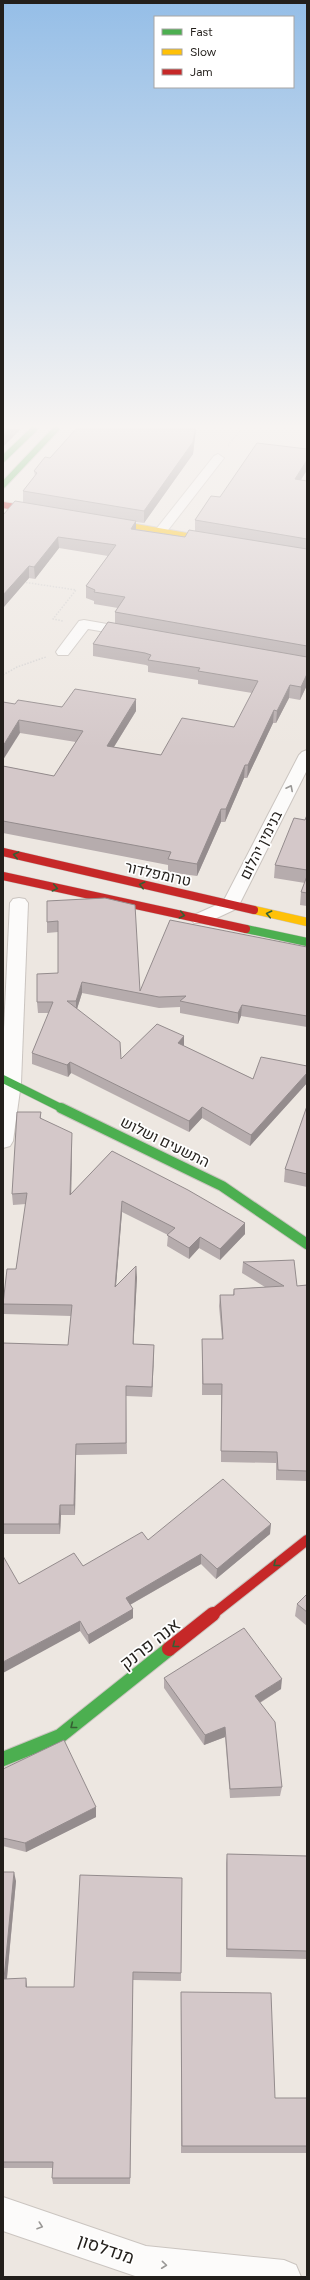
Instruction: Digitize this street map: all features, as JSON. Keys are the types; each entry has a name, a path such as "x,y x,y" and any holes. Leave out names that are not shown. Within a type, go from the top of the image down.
{"street":[{"path":"185,535 222,542"},
{"path":"63,652 84,624 146,635"},
{"name":"בנימין יהלום","path":"230,906 307,755"},
{"name":"טרומפלדור","path":"3,852 230,906 307,922"},
{"path":"3,876 307,942"},
{"path":"3,1141 19,903"},
{"path":"200,919 230,906"},
{"name":"התשעים ושלוש","path":"7,1081 222,1186 307,1244"},
{"name":"אנה פרנק","path":"3,1759 60,1736 307,1540"},
{"name":"מנדלסון","path":"3,2214 146,2263 284,2277"}],"path":[{"path":"18,581 76,590 53,619"},
{"path":"3,675 17,667 63,652"}],"building":[{"path":"3,535 174,535 185,537 186,535 223,535 307,549 307,646 115,612 125,597 94,592 95,590 86,586 116,545 58,537 34,567 29,566 3,595"},
{"path":"286,535 307,535 307,539"},
{"path":"108,622 307,657 307,674 301,687 290,685 277,711 274,710 248,765 245,765 226,809 221,809 197,864 168,859 171,852 3,821 3,766 54,776 83,731 19,720 3,746 3,702 15,704 18,700 62,707 75,689 136,699 107,746 161,755 182,718 234,727 258,681 198,671 200,668 148,660 151,655 145,653 93,644"},
{"path":"307,815 307,870 275,865 294,818 305,820"},
{"path":"307,876 307,893 301,892"},
{"path":"105,898 135,905 140,991 170,920 307,947 307,1016 242,1005 238,1013 180,1001 186,996 159,997 82,982 76,1001 67,1001 120,1042 121,1059 157,1024 184,1036 178,1043 253,1079 261,1057 307,1066 307,1073 251,1135 202,1107 189,1121 70,1062 67,1065 32,1053 53,1002 37,1002 37,974 58,973 58,921 47,922 47,901"},
{"path":"307,1106 307,1174 285,1169"},
{"path":"17,1112 41,1112 40,1118 72,1133 70,1195 112,1151 188,1190 245,1223 220,1249 200,1237 189,1248 167,1235 175,1228 122,1201 115,1287 136,1266 133,1344 154,1345 152,1387 126,1386 126,1443 76,1444 74,1505 60,1505 59,1524 3,1524 3,1343 68,1345 72,1305 3,1304 7,1269 16,1269 27,1193 12,1194"},
{"path":"294,1260 297,1286 307,1285 307,1471 278,1470 277,1452 221,1451 222,1384 203,1384 202,1339 223,1339 220,1295 234,1295 234,1289 284,1286 243,1262"},
{"path":"223,1479 271,1524 217,1569 201,1554 126,1598 133,1609 88,1635 80,1621 3,1662 3,1556 19,1584 74,1553 83,1566 142,1532 148,1540"},
{"path":"307,1594 307,1612 297,1604"},
{"path":"244,1628 282,1679 255,1696 275,1722 282,1787 230,1789 225,1727 205,1735 164,1678"},
{"path":"64,1740 96,1807 25,1843 3,1838 3,1769"},
{"path":"227,1854 307,1856 307,1951 227,1949"},
{"path":"3,1872 14,1872 4,1979 26,1978 26,1987 74,1987 80,1875 182,1878 181,1973 133,1972 130,2178 52,2178 53,2162 3,2162"},
{"path":"181,1992 271,1993 275,2098 307,2098 307,2146 182,2146"}],"traffic: fast":[{"path":"246,929 307,942"},
{"path":"3,1079 222,1186 307,1244"},
{"path":"3,1759 60,1736 169,1649"}],"traffic: slow":[{"path":"183,535 215,541"},
{"path":"254,910 307,922"}],"traffic: jam":[{"path":"3,852 254,910"},
{"path":"3,876 246,929"},
{"path":"169,1649 307,1540"}]}
